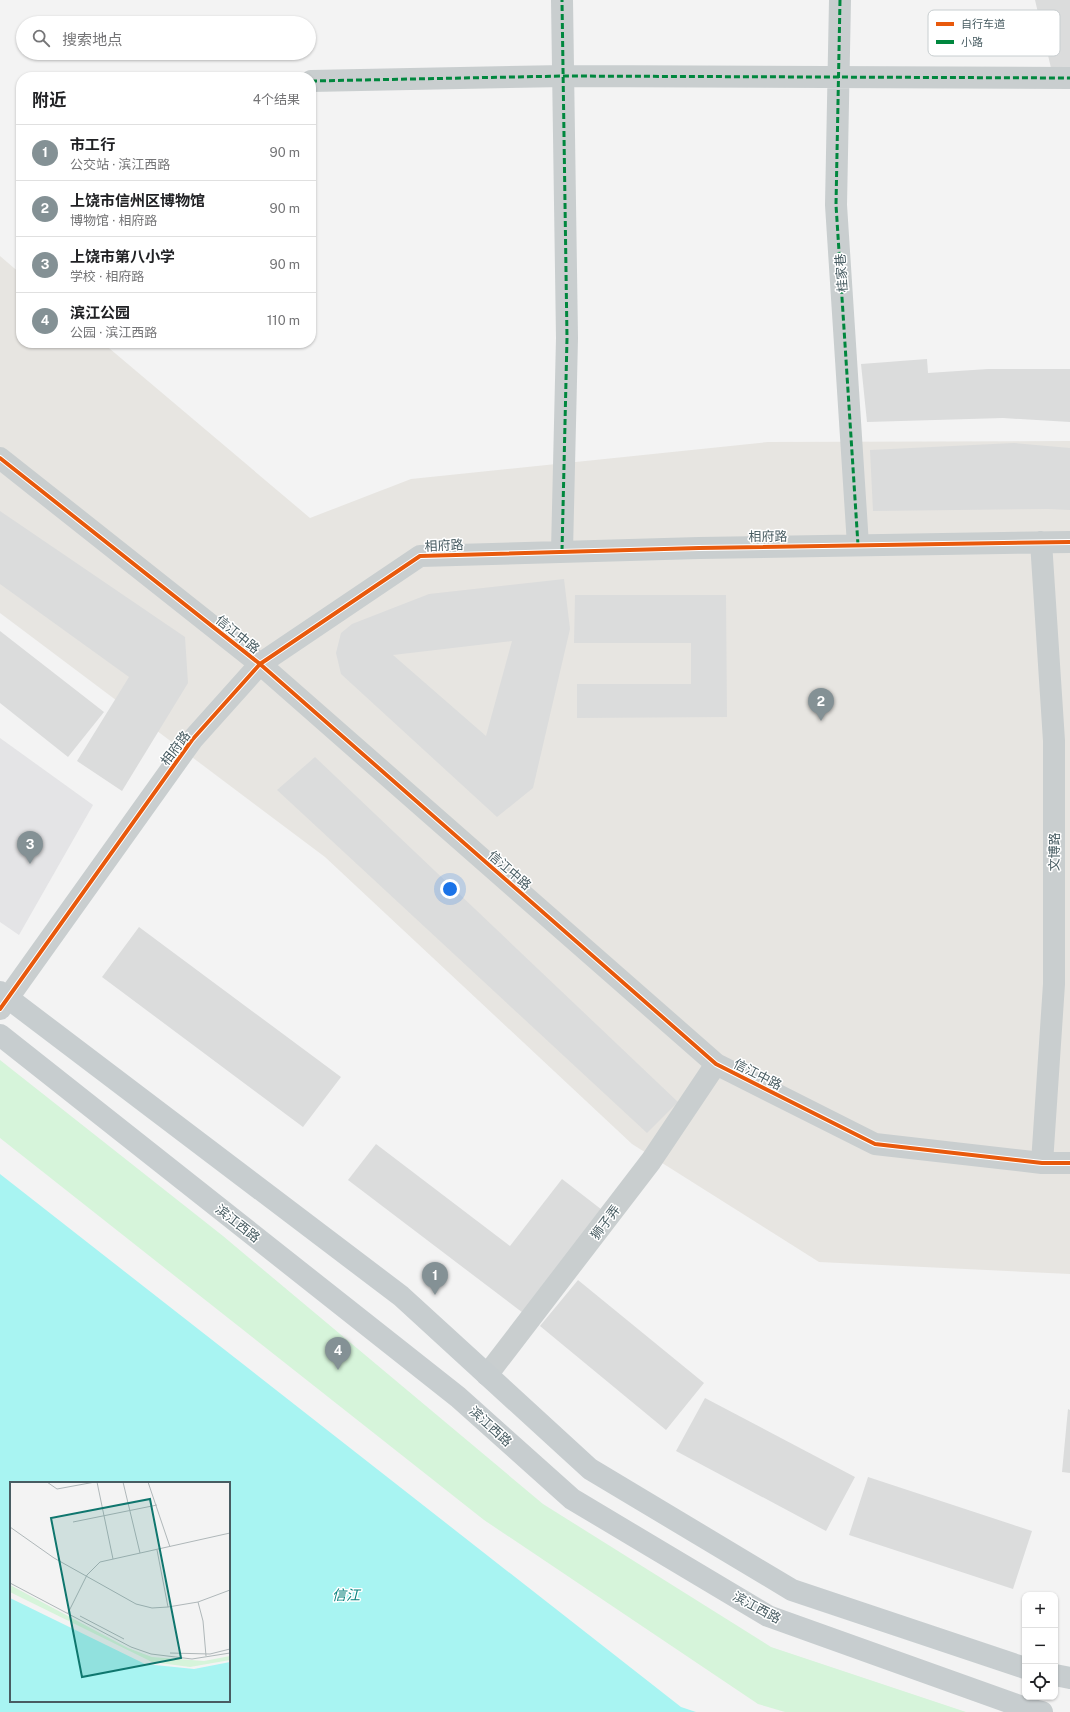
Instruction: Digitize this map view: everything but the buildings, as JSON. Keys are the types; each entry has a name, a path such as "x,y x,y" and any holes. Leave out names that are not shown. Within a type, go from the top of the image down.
{"main road":[{"path":"3,1000 401,1296 590,1468 792,1590 1022,1667"},
{"name":"滨江西路","path":"0,1035 458,1397 572,1499 768,1616 1028,1709 1042,1712"},
{"path":"1058,1676 1070,1678"}],"street":[{"path":"562,0 567,338 562,551"},
{"name":"桂家巷","path":"840,0 836,204 858,545"},
{"path":"316,81 564,76 1070,78"},
{"name":"信江中路","path":"0,458 260,664 716,1064 875,1144 1042,1163 1070,1163"},
{"name":"文博路","path":"1042,542 1054,741 1054,984 1042,1163"},
{"name":"相府路","path":"3,1000 192,740 260,664 420,556 562,551 1070,542"},
{"name":"狮子弄","path":"487,1375 651,1161 716,1064"}],"shaded area":[{"path":"0,256 16,270 16,348 109,348 310,518 411,479 768,442 1070,441 1070,1274 819,1262 632,1144 325,857 0,613"},
{"path":"0,738 93,805 19,935 0,922"}],"green space":[{"path":"0,1060 223,1236 543,1504 771,1647 966,1712 785,1712 758,1704 484,1520 0,1138"}],"water":[{"name":"信江","path":"0,1174 681,1707 696,1712 0,1712"}],"marked path":[{"path":"562,0 567,338 562,551"},
{"path":"840,0 836,205 858,545"},
{"path":"316,81 564,76 1070,78"}],"cycle path":[{"path":"0,458 260,664 716,1064 875,1144 1042,1163 1070,1163"},
{"path":"0,1009 192,740 260,664 420,556 699,548 1070,542"}],"place":[{"name":"上饶市信州区博物馆","path":"821,721"},
{"name":"上饶市第八小学","path":"30,864"},
{"name":"市工行","path":"435,1295"},
{"name":"滨江公园","path":"338,1370"}]}
